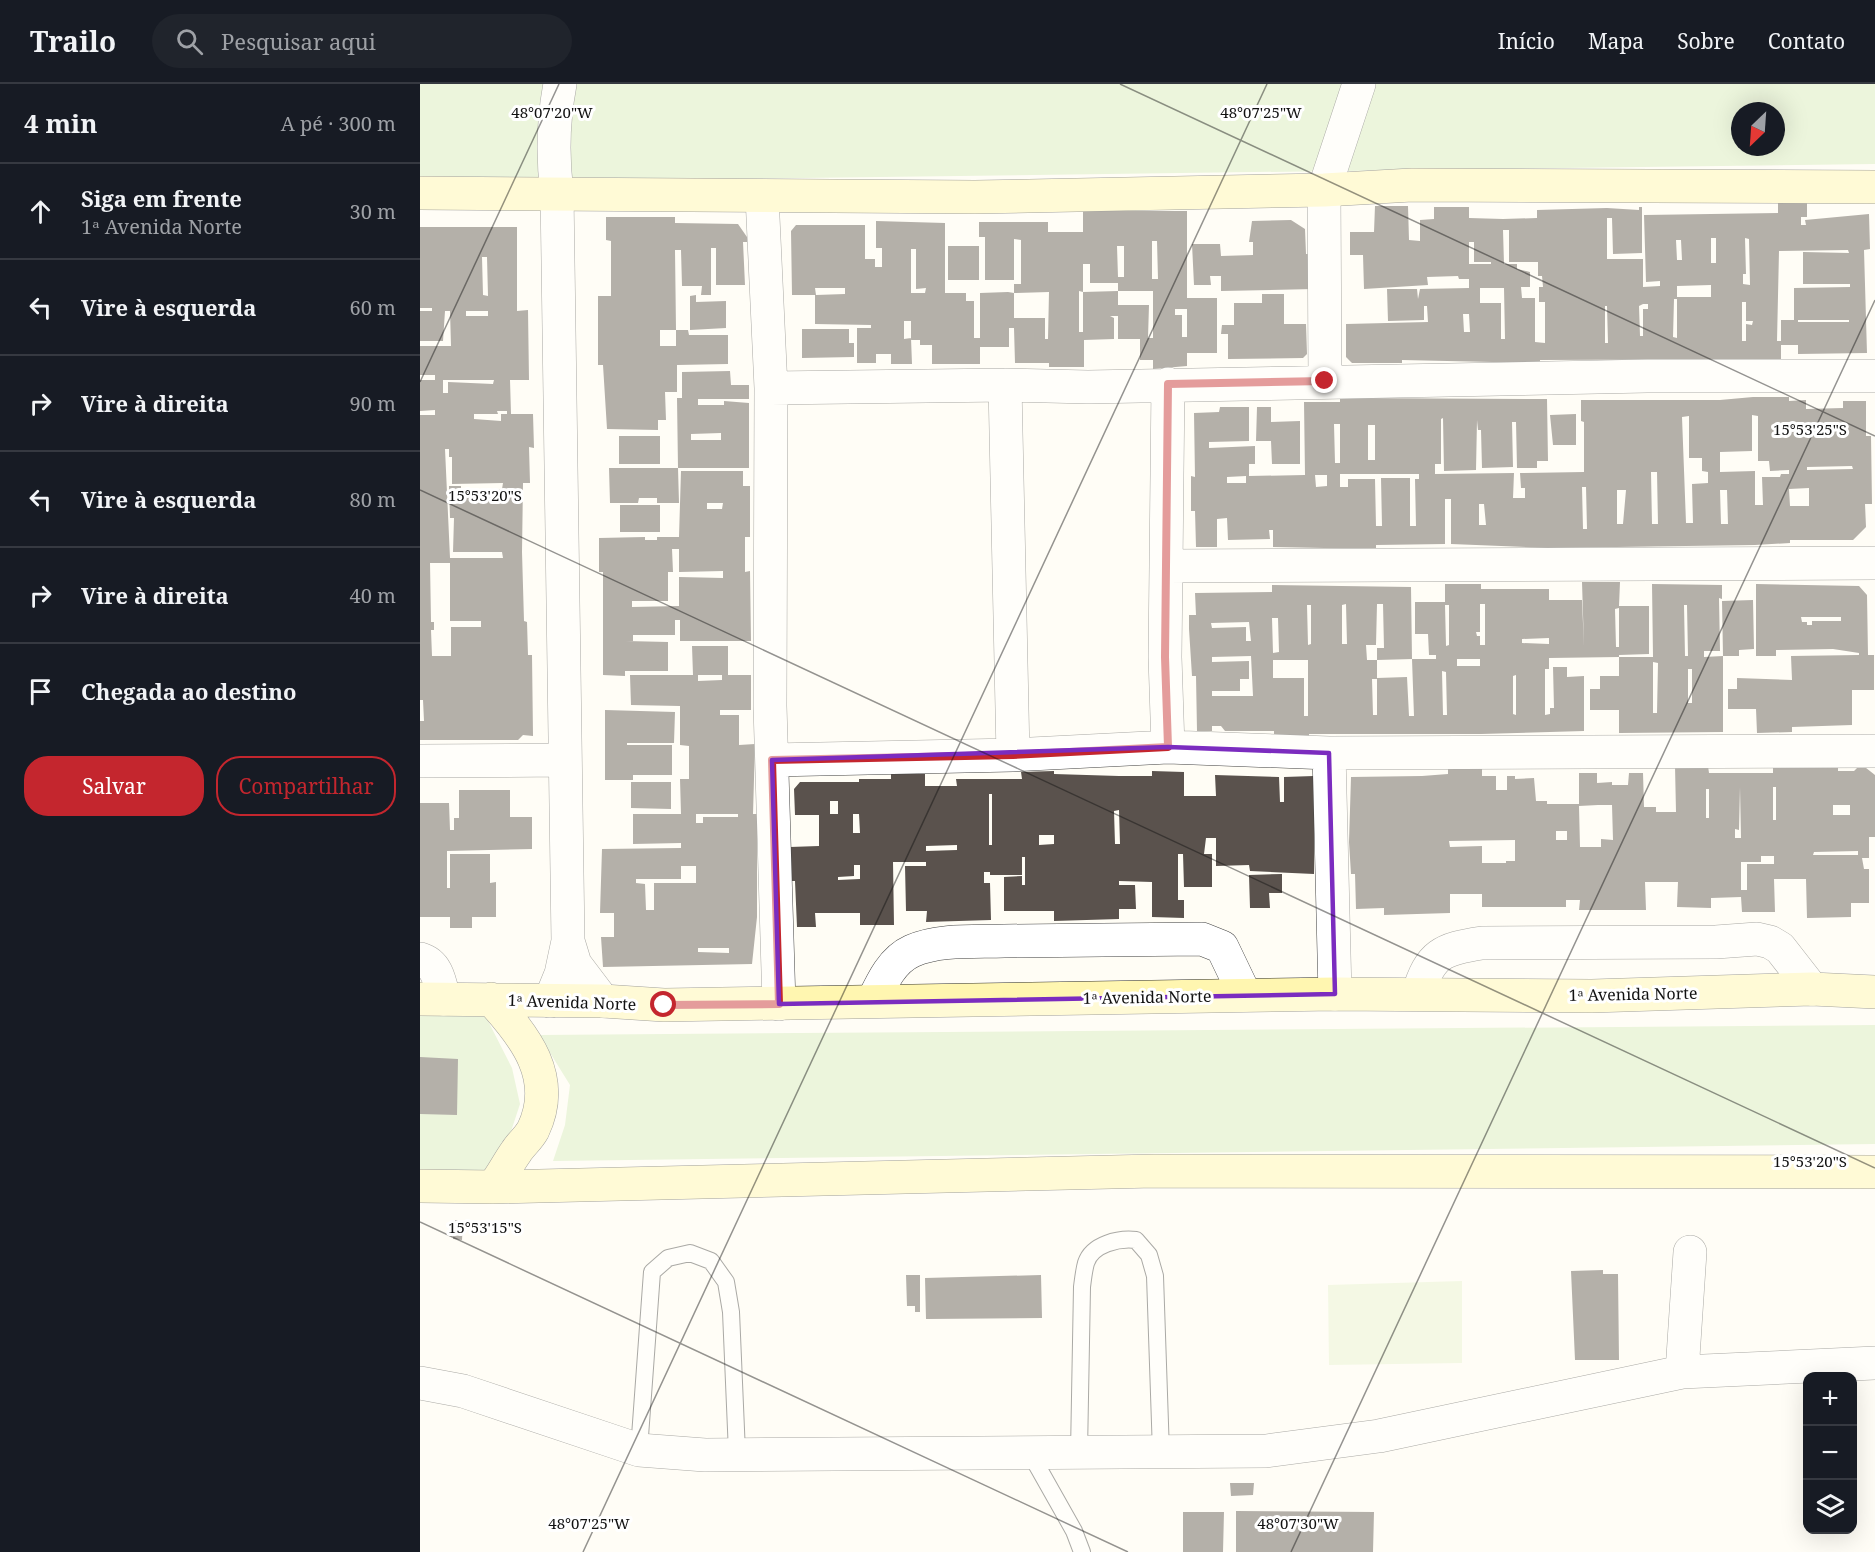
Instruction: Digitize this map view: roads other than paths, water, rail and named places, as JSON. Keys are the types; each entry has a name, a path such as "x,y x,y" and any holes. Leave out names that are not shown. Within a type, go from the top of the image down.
{"main road":[{"path":"420,193 762,196 837,194 975,197 1324,190 1412,185 1875,187"},
{"name":"1ᵃ Avenida Norte","path":"432,999 603,1001 664,1005 1335,994 1592,996 1812,989 1875,992"},
{"path":"491,999 514,1024 533,1052 540,1071 542,1090 533,1129 493,1187"},
{"path":"420,1186 493,1187 1154,1171 1875,1173"}],"street":[{"path":"550,1000 561,974 568,941 557,193 553,160 553,118 560,84"},
{"path":"1325,381 1324,190 1359,84"},
{"path":"762,196 771,388 772,760 779,1004"},
{"path":"771,388 1005,385 1088,387 1325,381 1875,376"},
{"path":"1168,384 1165,657 1168,747"},
{"path":"1005,385 1013,755"},
{"path":"1167,566 1875,562"},
{"path":"772,760 1013,755 1168,747 1329,753 1875,751"},
{"path":"1329,753 1335,994"},
{"path":"420,761 565,760"},
{"path":"873,1000 884,978 898,960 912,951 930,946 953,943 1202,939 1222,947 1245,996"},
{"path":"1418,994 1431,961 1454,948 1472,945 1757,939 1770,942 1780,948 1812,989"},
{"path":"568,941 575,964 603,1001"},
{"path":"420,959 426,961 438,974 432,999"},
{"path":"1682,1372 1689,1252"},
{"path":"420,1383 463,1391 639,1450 705,1455 737,1453 1161,1453 1266,1451 1368,1438 1682,1372 1875,1363"}],"lane":[{"path":"1079,1452 1082,1287 1086,1261 1097,1249 1126,1239 1136,1240 1149,1255 1155,1276 1161,1453"},
{"path":"639,1450 652,1272 668,1258 690,1253 711,1261 726,1282 731,1312 737,1453"},
{"path":"1030,1453 1074,1531 1082,1552"}]}
